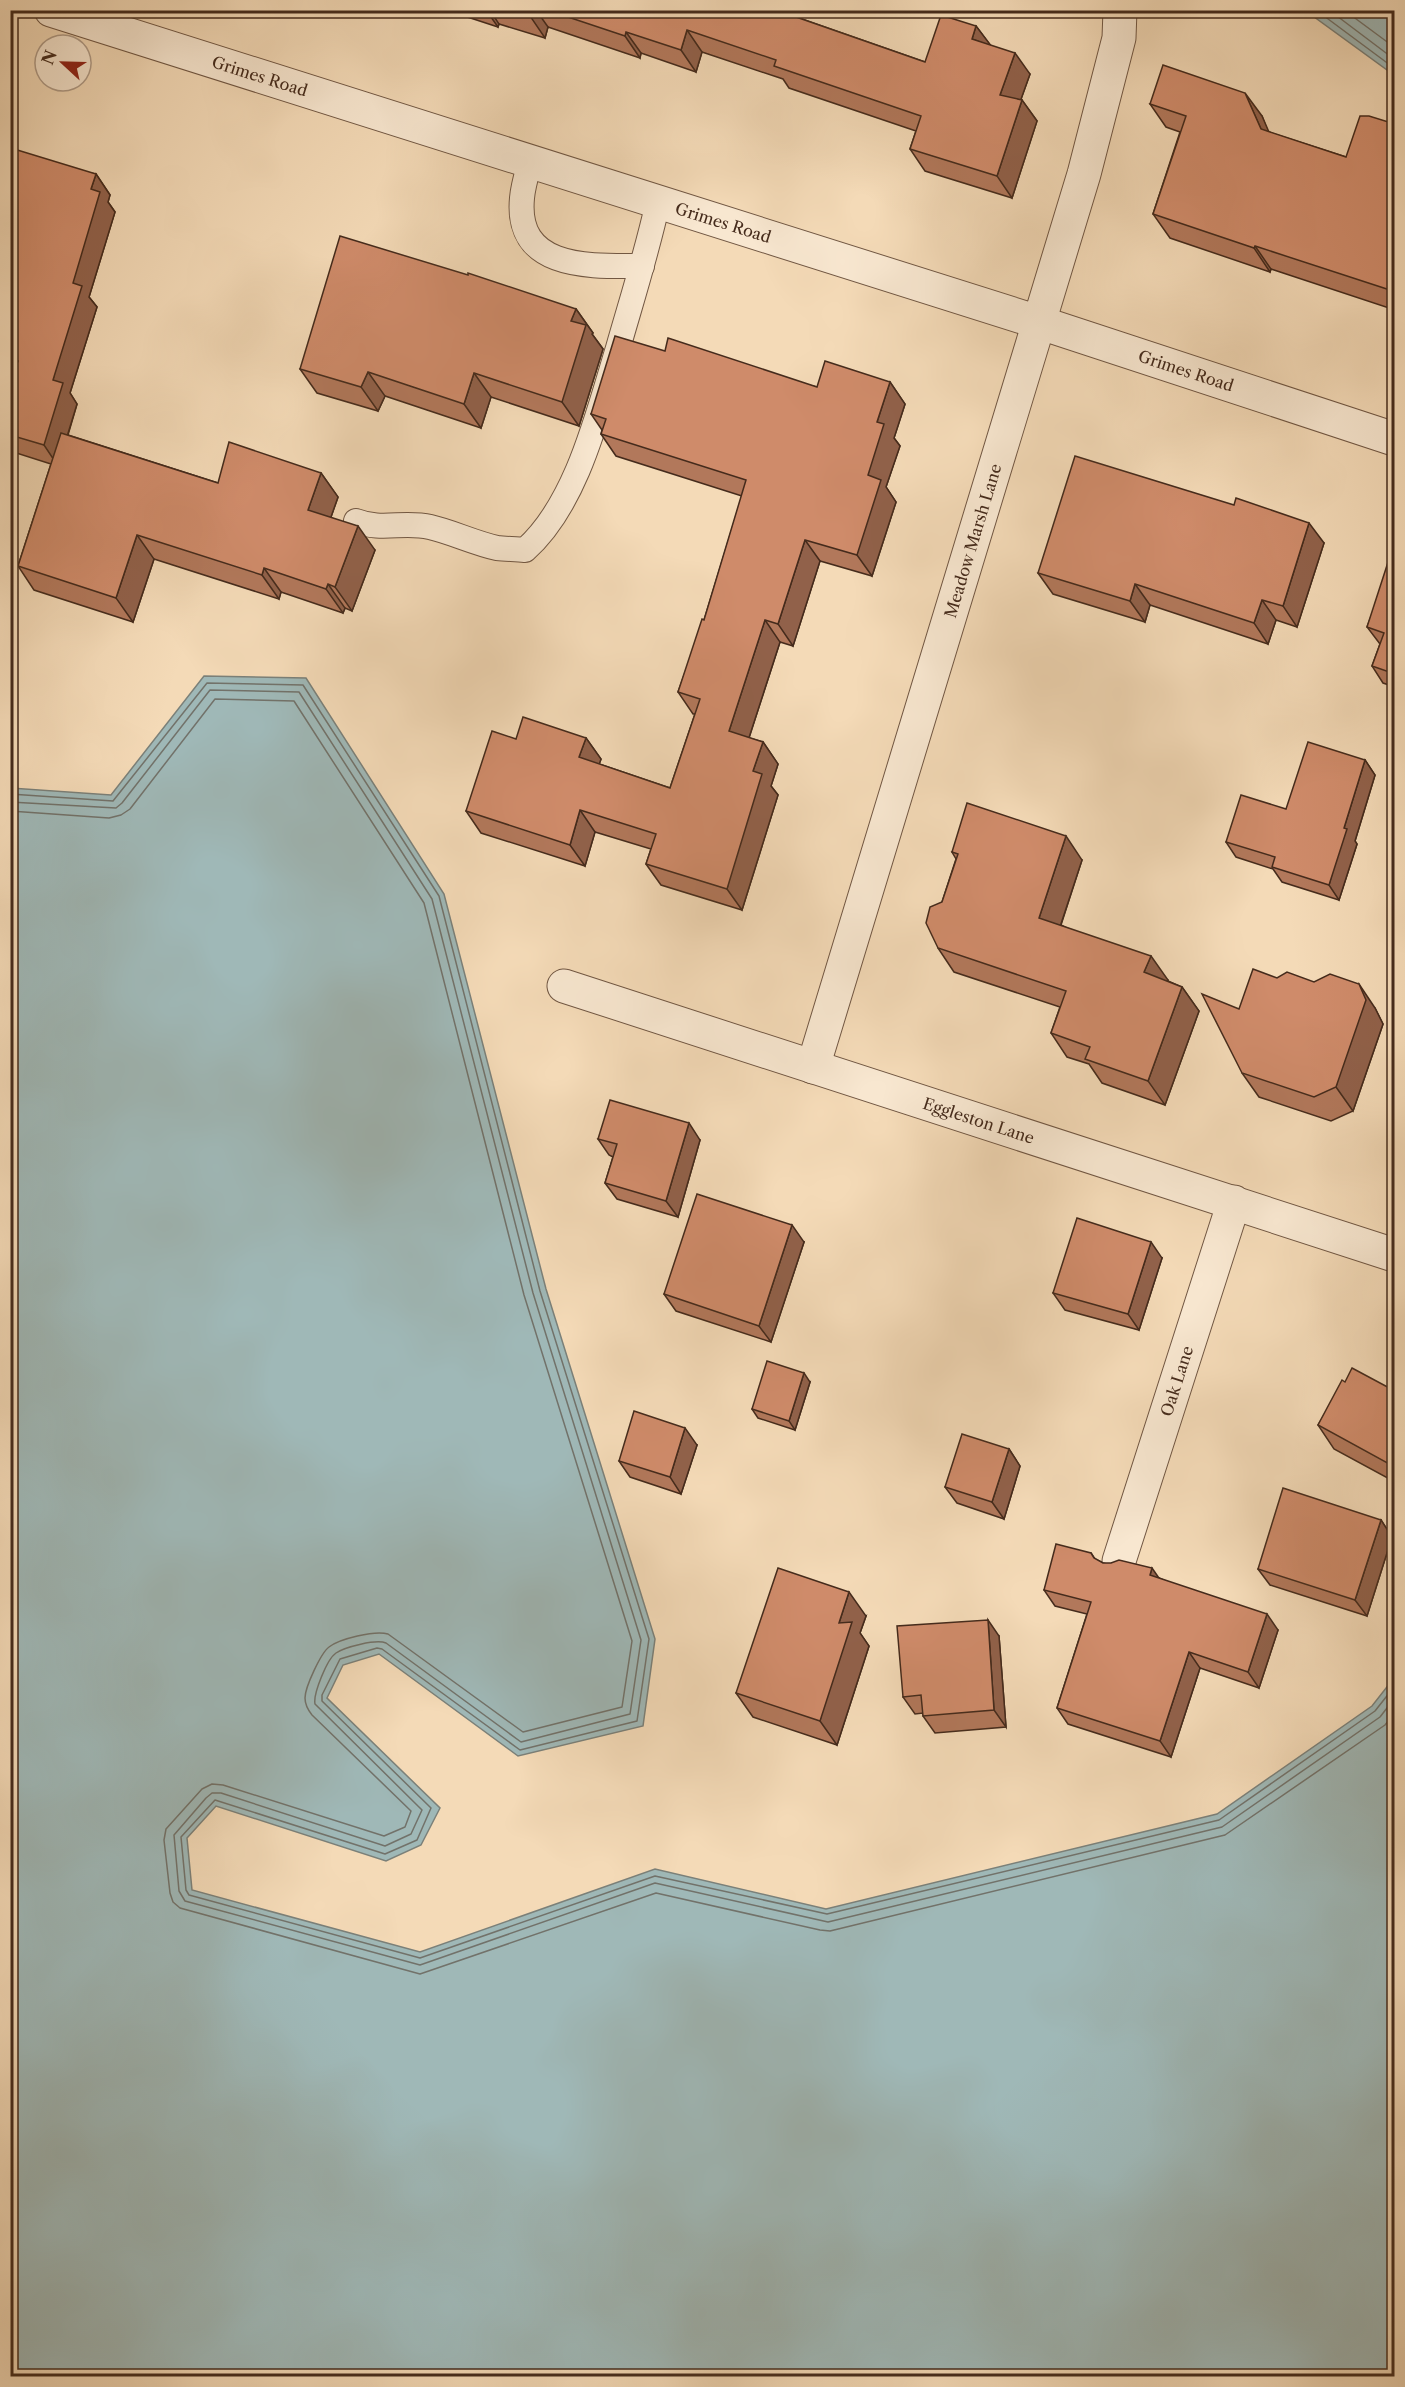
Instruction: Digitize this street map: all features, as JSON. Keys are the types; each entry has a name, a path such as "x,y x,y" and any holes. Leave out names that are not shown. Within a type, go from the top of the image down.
{"street":[{"name":"Grimes Road","path":"51,10 1038,322 1395,439"},
{"name":"Meadow Marsh Lane","path":"813,1067 1084,174 1119,38 1120,10"},
{"name":"Eggleston Lane","path":"564,986 1395,1255"},
{"name":"Oak Lane","path":"1119,1561 1234,1202"}],"lane":[{"path":"530,162 522,199 526,233 534,245 548,255 563,261 591,266 642,266"},
{"path":"356,521 369,526 390,527 413,524 430,527 497,548 525,550 541,535 558,508 590,441 642,266 657,202"}],"water":[{"path":"1306,11 1394,11 1394,75"},
{"path":"204,676 306,678 444,894 546,1289 655,1639 643,1726 518,1756 379,1654 343,1665 327,1698 440,1808 421,1845 386,1861 216,1806 187,1838 192,1890 420,1952 655,1869 826,1909 1217,1814 1372,1706 1394,1678 1394,2376 11,2376 11,788 111,795"}],"building":[{"path":"512,10 532,10 530,16"},
{"path":"547,10 790,10 797,13 796,17 925,62 941,15 976,26 972,39 1015,53 1000,95 1022,100 997,176 910,149 921,116 774,66 776,60 687,30 681,50 626,32 625,36"},
{"path":"1163,65 1245,93 1261,129 1346,157 1360,116 1369,116 1395,124 1395,285 1393,291 1153,214 1186,116 1150,104"},
{"path":"14,149 96,174 91,189 100,192 73,283 82,286 53,380 63,383 44,445 10,435 10,385 18,361 10,358 10,325 17,305 10,303 10,161"},
{"path":"340,236 468,275 468,273 576,309 571,321 586,325 562,402 474,373 464,404 368,372 361,387 300,369"},
{"path":"615,336 665,351 668,338 817,387 825,361 890,382 877,422 884,424 868,475 881,480 857,555 805,540 778,624 765,620 729,731 763,742 753,771 762,774 727,889 646,864 656,834 580,810 570,845 466,811 492,731 516,739 523,717 586,738 579,757 670,788 700,699 678,692 702,619 704,620 746,480 601,434 606,419 591,414"},
{"path":"61,433 218,483 229,442 321,473 308,510 358,526 335,587 328,584 326,589 264,568 262,575 137,535 116,598 18,566"},
{"path":"1075,456 1234,505 1236,498 1309,523 1283,606 1262,600 1254,623 1135,584 1130,601 1038,573"},
{"path":"1391,553 1395,554 1395,674 1372,666 1384,633 1367,627"},
{"path":"1308,742 1365,760 1329,885 1272,867 1275,857 1226,842 1241,795 1286,809"},
{"path":"967,803 1066,836 1039,918 1151,956 1144,972 1182,987 1148,1081 1085,1059 1090,1047 1051,1033 1066,991 938,948 926,923 930,907 942,902 958,854 952,852"},
{"path":"1253,969 1277,978 1287,972 1314,982 1330,974 1359,984 1366,1000 1336,1087 1314,1097 1242,1073 1202,994 1239,1009"},
{"path":"610,1100 689,1123 666,1201 605,1183 617,1144 598,1139"},
{"path":"697,1194 792,1225 759,1326 664,1294"},
{"path":"1077,1218 1151,1242 1128,1314 1053,1293"},
{"path":"767,1361 804,1373 789,1421 752,1409"},
{"path":"1352,1368 1395,1391 1395,1453 1391,1465 1318,1425 1342,1380 1345,1382"},
{"path":"634,1411 685,1428 670,1477 619,1461"},
{"path":"962,1434 1009,1449 992,1502 945,1487"},
{"path":"1283,1488 1381,1520 1355,1600 1258,1569"},
{"path":"1056,1544 1091,1553 1094,1558 1103,1563 1119,1560 1152,1568 1150,1575 1267,1614 1248,1672 1189,1652 1160,1741 1057,1708 1091,1602 1044,1590"},
{"path":"778,1568 849,1592 839,1623 852,1622 820,1721 736,1693"},
{"path":"988,1620 994,1710 923,1716 921,1695 903,1697 897,1626"}]}
